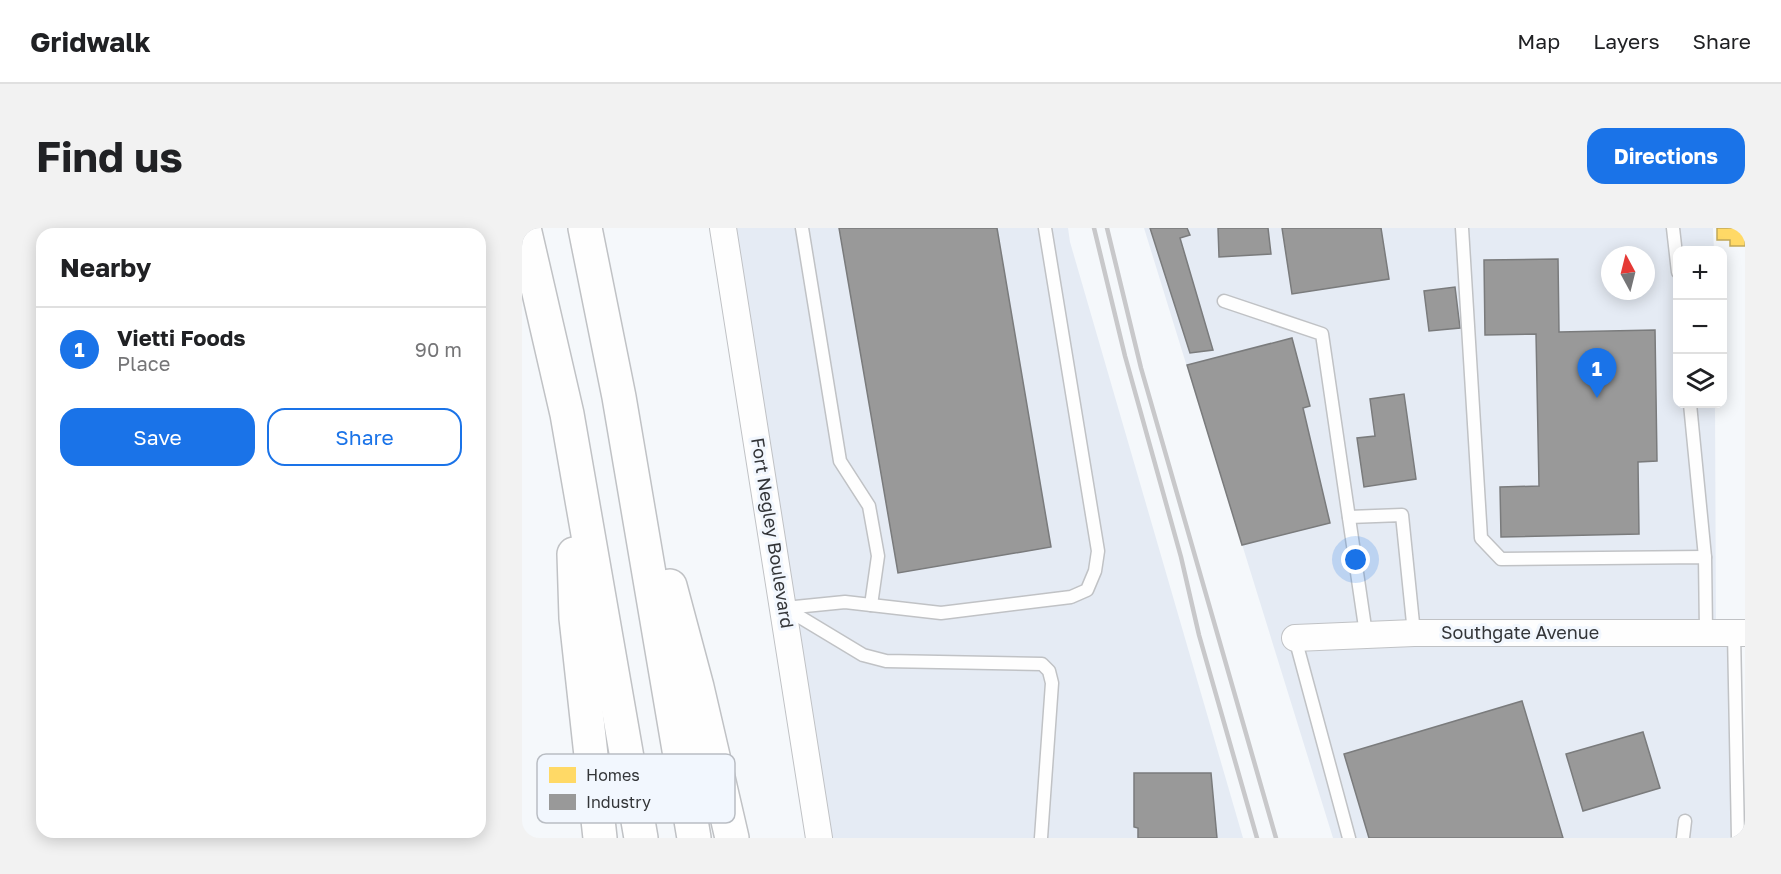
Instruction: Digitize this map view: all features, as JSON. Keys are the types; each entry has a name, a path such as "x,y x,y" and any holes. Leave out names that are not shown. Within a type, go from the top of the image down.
{"highway":[{"path":"524,228 567,414 626,754"},
{"path":"585,228 619,397 680,754"},
{"path":"619,397 698,687 713,754"},
{"path":"567,414 576,618 591,754"},
{"path":"598,823 600,838"},
{"path":"637,823 640,838"},
{"path":"691,823 694,838"},
{"path":"729,823 732,838"}],"street":[{"name":"Fort Negley Boulevard","path":"723,228 819,838"},
{"name":"Southgate Avenue","path":"1295,638 1414,633 1740,633"}],"lane":[{"path":"802,228 840,460 868,506 878,556 871,605"},
{"path":"784,608 845,602 941,612 1071,597 1088,590 1095,570 1098,551 1045,228"},
{"path":"1462,228 1465,237 1481,538 1501,559 1705,557"},
{"path":"1673,228 1675,246"},
{"path":"1224,301 1322,334 1366,634"},
{"path":"1690,408 1705,557 1706,632"},
{"path":"1349,517 1402,514 1414,633"},
{"path":"784,608 863,655 886,661 1042,663 1050,671 1052,682 1041,838"},
{"path":"1738,838 1740,633"},
{"path":"1295,638 1349,838"},
{"path":"1683,838 1685,821"}],"shaded area":[{"path":"723,228 1068,228 1070,242 1243,838 819,838"},
{"path":"1144,228 1713,228 1714,246 1673,246 1673,408 1715,408 1716,633 1734,633 1738,838 1333,838"}],"building: Homes":[{"path":"1717,228 1745,228 1745,246 1730,246 1730,240 1717,240"}],"building: Industry":[{"path":"839,228 997,228 1051,547 898,573"},
{"path":"1150,228 1187,228 1190,235 1180,238 1213,350 1190,353"},
{"path":"1218,228 1268,228 1271,254 1219,257"},
{"path":"1282,228 1381,228 1389,279 1292,294"},
{"path":"1558,259 1559,332 1655,330 1657,461 1638,462 1639,534 1501,537 1500,487 1539,486 1536,334 1485,335 1484,260"},
{"path":"1455,287 1460,328 1429,331 1424,291"},
{"path":"1292,338 1310,406 1303,408 1330,523 1242,545 1187,365"},
{"path":"1404,394 1416,479 1364,487 1357,438 1375,436 1370,399"},
{"path":"1522,701 1563,838 1369,838 1344,754"},
{"path":"1643,732 1660,788 1583,811 1566,754"},
{"path":"1134,773 1211,773 1217,838 1138,838 1138,828 1134,827"}],"railway":[{"path":"1094,228 1125,356 1181,557 1199,635 1257,838"},
{"path":"1107,228 1141,368 1276,838"}],"place":[{"name":"Vietti Foods","path":"1597,398"}]}
